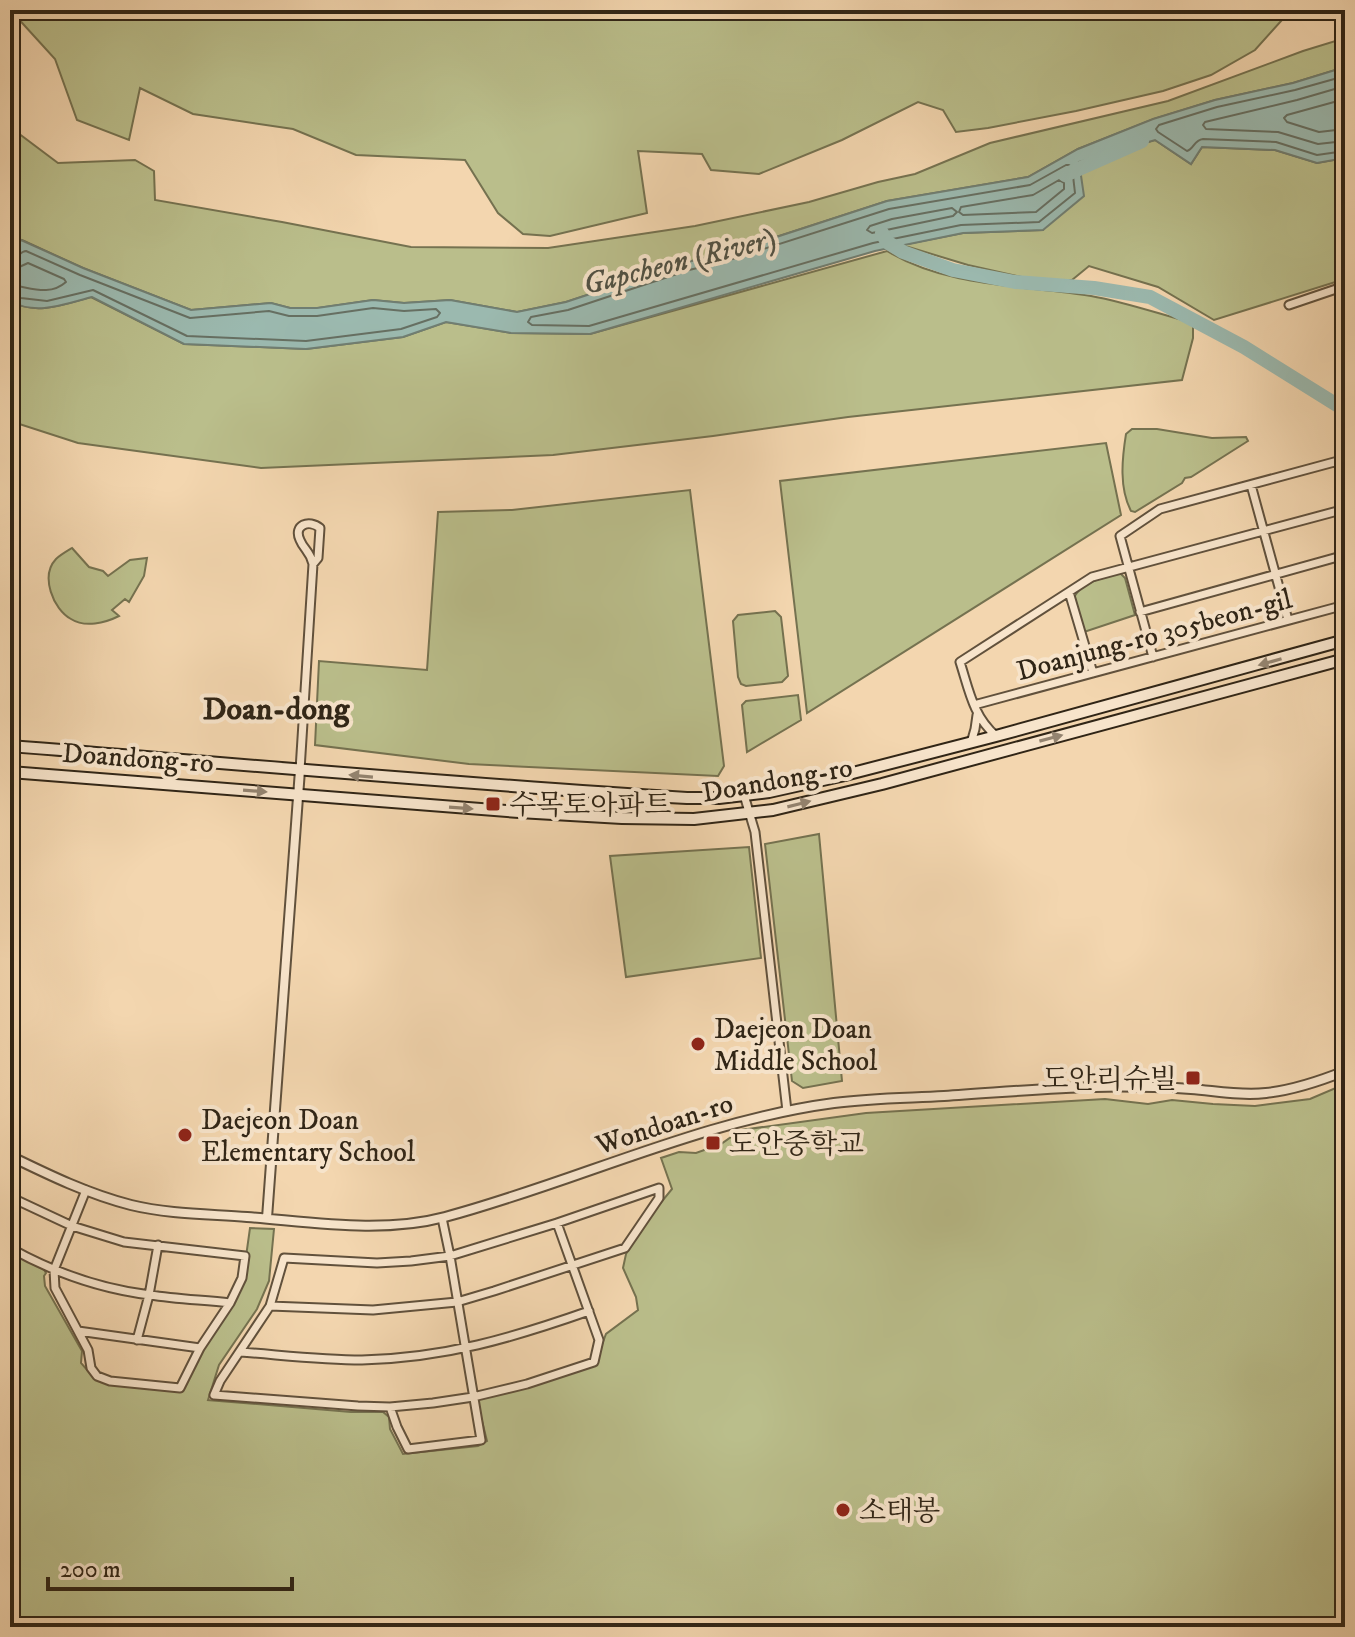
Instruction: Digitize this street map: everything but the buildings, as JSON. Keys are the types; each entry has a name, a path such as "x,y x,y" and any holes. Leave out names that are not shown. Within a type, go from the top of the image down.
{"main road":[{"name":"Doandong-ro","path":"10,746 411,780 719,798 794,787 971,743 1345,640"},
{"name":"Doandong-ro","path":"10,772 458,808 694,819 751,814 882,784 1345,659"}],"street":[{"path":"1289,305 1345,286"},
{"path":"1153,657 1120,536 1160,509 1338,461 1345,486"},
{"path":"1251,485 1288,620"},
{"path":"996,736 977,715 960,662 1092,577 1345,509"},
{"path":"267,1218 313,564 311,554 299,539 302,527 308,523 320,528 318,558 313,564"},
{"name":"Doanjung-ro 305beon-gil","path":"1140,612 1345,555"},
{"path":"1069,592 1093,673"},
{"name":"Doanjung-ro 305beon-gil","path":"974,705 1345,605"},
{"path":"971,743 977,715"},
{"path":"744,795 755,832 787,1111"},
{"name":"Wondoan-ro","path":"10,1156 86,1190 134,1206 173,1212 370,1225 418,1222 501,1200 757,1117 835,1103 1085,1087 1267,1093 1313,1084 1345,1071"},
{"path":"270,1306 373,1310 457,1302 572,1266 625,1248 659,1198 659,1188 450,1256 377,1263 284,1258 270,1306 214,1395 390,1407 473,1397 527,1384 594,1362 599,1340 572,1266 557,1223"},
{"path":"10,1197 72,1226 124,1242 245,1256 242,1278 230,1303 200,1348 180,1388 121,1382 97,1376 91,1368 88,1350 55,1288 54,1270 72,1226 86,1190"},
{"path":"390,1407 408,1449 481,1440 442,1218"},
{"path":"137,1340 158,1245"},
{"path":"10,1248 54,1270 98,1284 149,1295 230,1303"},
{"path":"240,1352 362,1360 427,1355 507,1338 589,1311"},
{"path":"78,1331 200,1348"}],"green space":[{"path":"10,10 1291,10 1255,50 1211,75 1163,91 1076,111 956,132 943,110 918,102 842,140 759,174 711,170 702,154 638,151 647,213 550,236 523,234 498,213 465,160 356,155 293,129 193,114 140,88 129,140 77,120 55,59"},
{"path":"1345,38 1345,67 1154,119 1078,149 1028,177 887,201 566,302 517,312 450,300 404,303 373,300 318,308 290,308 271,303 191,310 83,268 22,240 10,251 10,127 58,163 135,160 154,171 155,200 411,247 548,248 695,226 809,202 915,174 990,143 1168,101"},
{"path":"1155,140 1191,164 1202,147 1275,150 1317,163 1345,158 1345,279 1214,320 1158,287 1089,266 1072,280 1035,280 968,265 902,245 963,233 1043,230 1079,162"},
{"path":"887,251 910,263 960,279 1091,296 1193,323 1193,338 1182,380 848,417 553,455 261,468 78,443 10,421 10,301 40,308 91,297 184,344 306,349 403,337 446,322 511,333 590,334"},
{"path":"1132,429 1157,429 1212,438 1246,437 1248,441 1135,512 1131,511 1127,502 1122,473 1126,434"},
{"path":"1106,443 1121,515 807,713 780,481"},
{"path":"690,490 724,766 718,776 469,764 315,745 319,661 427,670 438,512 512,510"},
{"path":"72,548 89,567 108,576 130,560 147,558 144,576 129,602 125,599 112,610 119,616 89,624 71,619 59,608 51,592 49,574 56,559"},
{"path":"1120,573 1125,578 1135,615 1084,632 1074,597 1088,584"},
{"path":"775,611 781,617 788,676 782,682 741,684 733,621 738,615"},
{"path":"798,695 801,720 747,752 742,705 746,701"},
{"path":"819,834 842,1081 803,1088 792,1081 765,844"},
{"path":"749,847 761,958 626,977 610,856"},
{"path":"1345,1084 1345,1627 10,1627 10,1249 42,1266 46,1273 45,1286 82,1351 81,1363 95,1379 181,1388 243,1278 250,1228 274,1229 269,1281 257,1309 219,1365 208,1400 383,1412 389,1417 390,1429 403,1454 478,1446 487,1441 477,1401 480,1397 595,1363 606,1334 638,1310 636,1297 623,1268 626,1254 645,1222 672,1189 661,1158 679,1152 696,1153 721,1144 741,1130 866,1113 1105,1099 1148,1104 1172,1100 1255,1106 1310,1099"}],"water":[{"path":"1345,67 1345,158 1317,163 1275,150 1202,147 1191,164 1155,140 1079,162 1084,196 1043,230 963,233 875,251 590,334 511,333 446,322 403,337 306,349 184,344 92,297 40,308 10,301 10,251 21,240 191,310 271,303 290,308 317,308 373,300 404,303 450,300 517,312 566,302 887,201 1028,177 1078,149 1153,119"}],"waterway":[{"name":"Gapcheon (River)","path":"1065,175 1142,141"},
{"path":"882,233 887,242 903,252 953,270 1015,282 1094,288 1150,297 1244,347 1345,410"}],"place":[{"name":"수목토아파트","path":"493,804"},
{"name":"Daejeon Doan Middle School","path":"698,1044"},
{"name":"도안리슈빌","path":"1193,1078"},
{"name":"Daejeon Doan Elementary School","path":"185,1135"},
{"name":"도안중학교","path":"713,1143"},
{"name":"소태봉","path":"843,1510"}],"district":[{"name":"Doan-dong","path":"276,708"}]}
